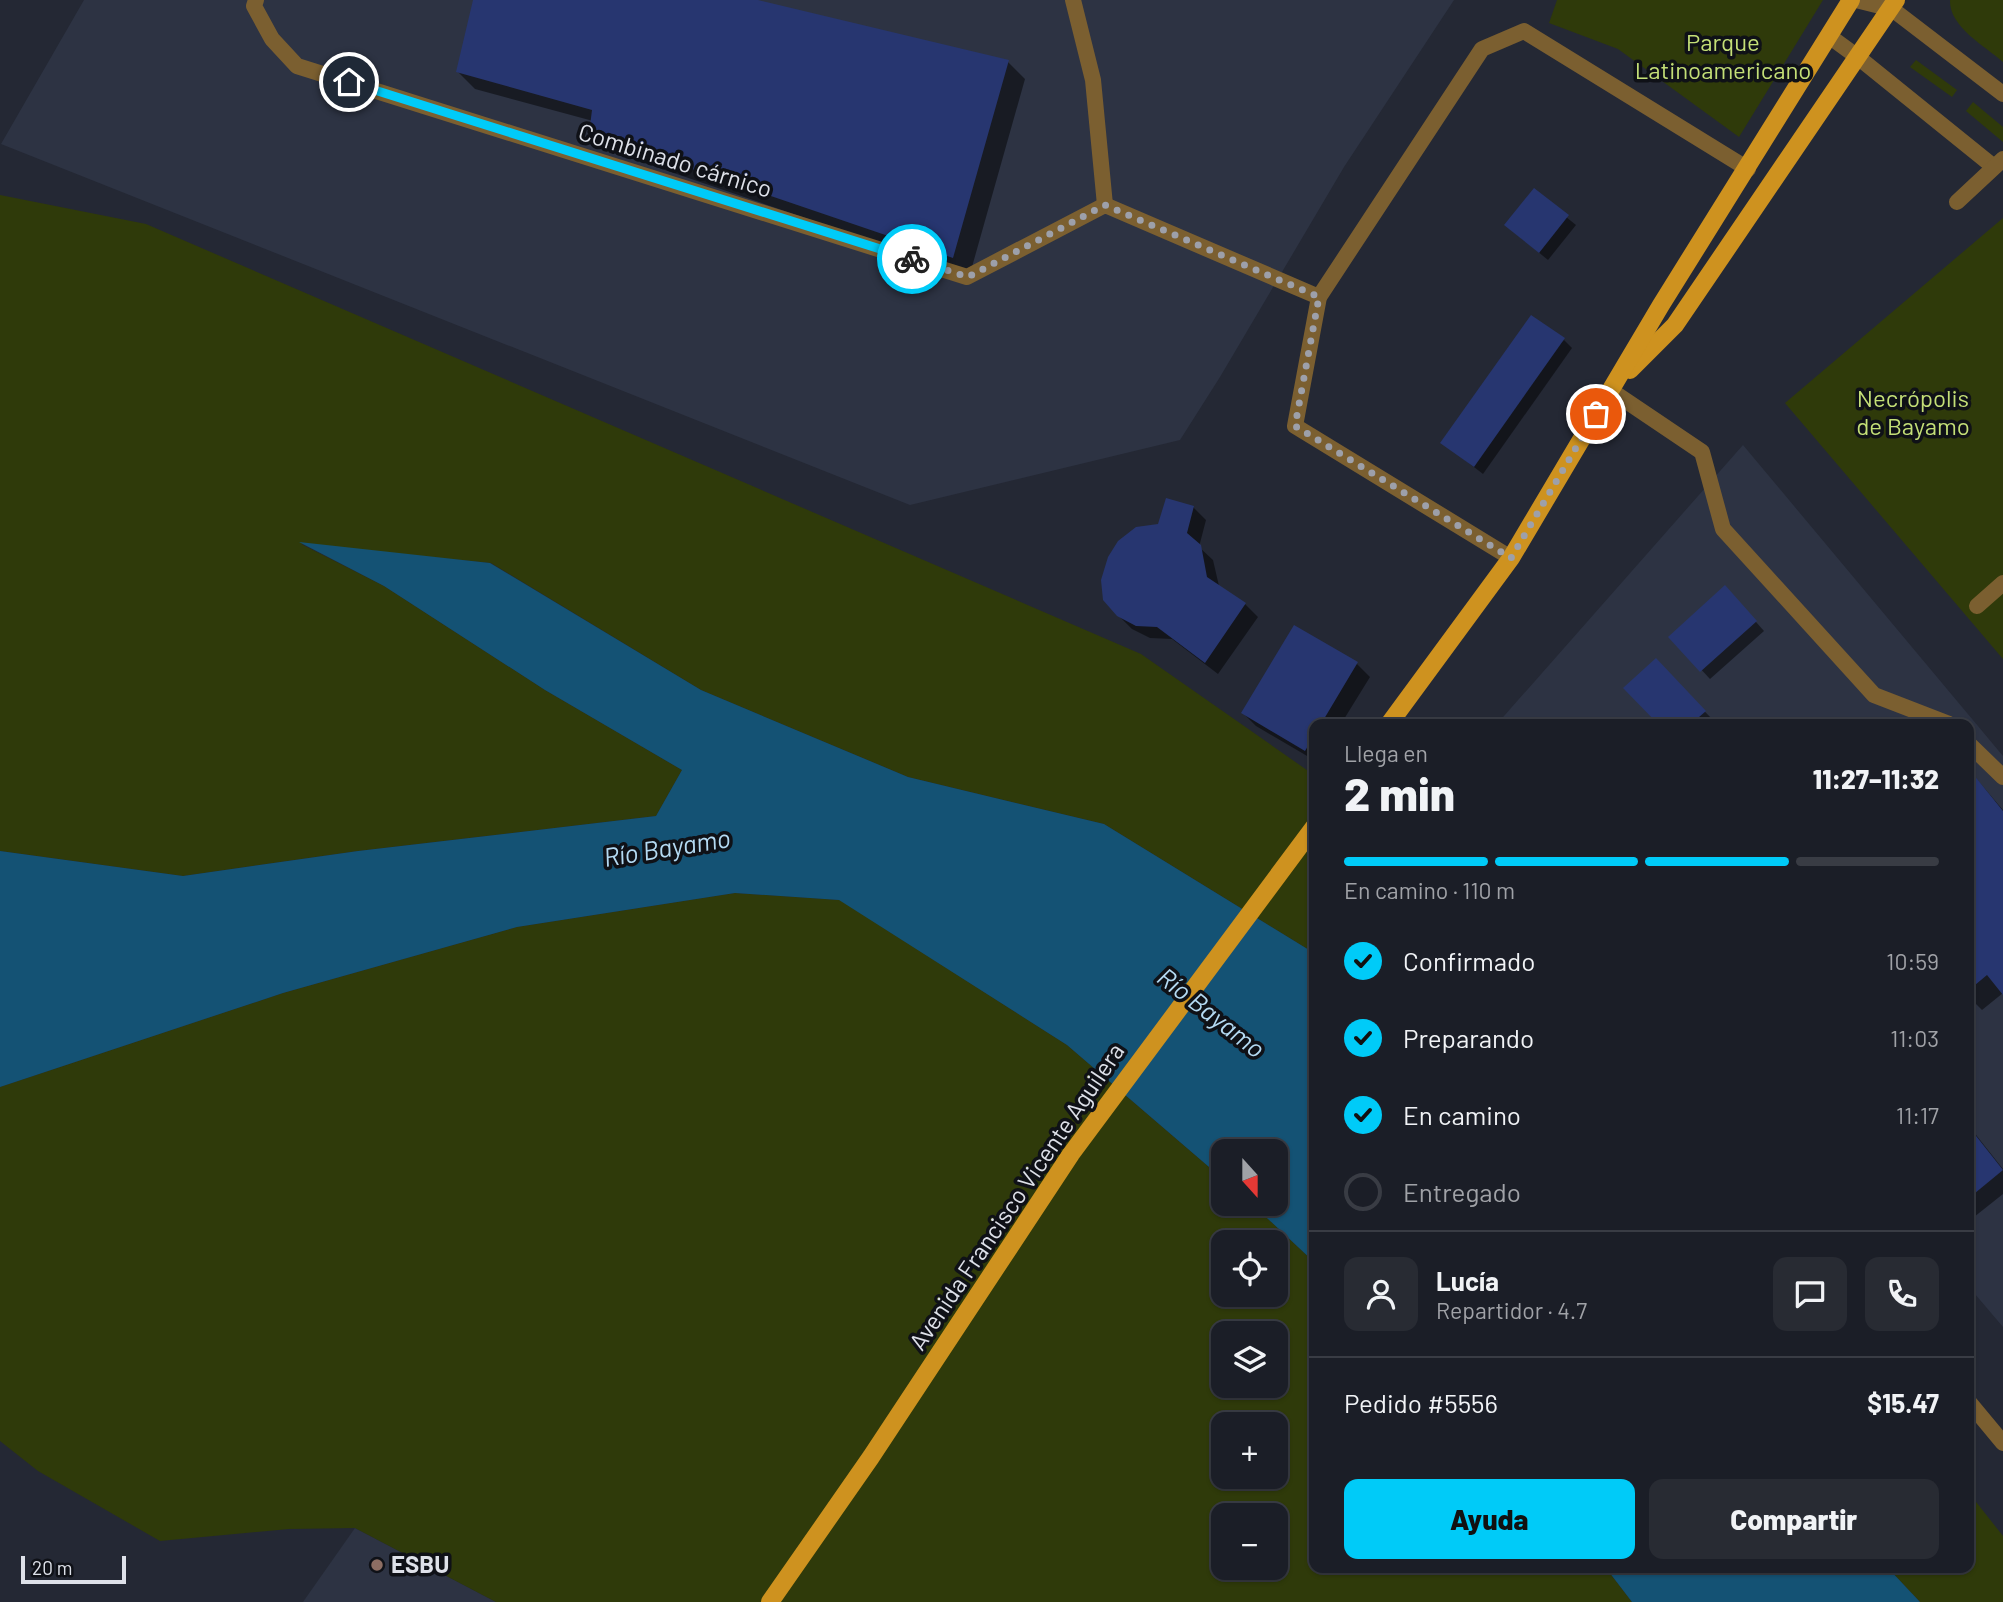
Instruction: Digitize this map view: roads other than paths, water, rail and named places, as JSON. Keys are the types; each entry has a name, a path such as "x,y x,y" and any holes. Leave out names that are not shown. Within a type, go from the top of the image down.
{"main road":[{"path":"1393,719 1511,558 1610,390 1854,0"},
{"path":"1610,390 1675,325 1894,4"},
{"name":"Avenida Francisco Vicente Aguilera","path":"770,1602 871,1457 1071,1154 1309,834"}],"lane":[{"name":"Combinado cárnico","path":"256,0 254,6 272,39 297,66 968,277 1105,205"},
{"path":"1073,0 1093,80 1105,205 1319,297"},
{"path":"1854,0 1894,4 2003,94"},
{"path":"1511,558 1295,426 1319,297 1482,49 1524,32 1748,169"},
{"path":"1829,36 1999,163 1958,202"},
{"path":"1610,390 1702,452 1723,529 1874,695 1935,719"},
{"path":"1977,606 2003,583"},
{"path":"1974,749 2003,777"},
{"path":"1974,1408 2003,1443"}],"water":[{"name":"Río Bayamo","path":"299,542 490,563 701,690 908,777 1104,824 1309,950 1309,1257 1288,1238 1288,1230 1280,1230 1265,1216 1288,1216 1288,1139 1211,1139 1211,1169 1067,1045 839,900 735,893 517,927 283,993 0,1087 0,851 183,876 358,851 656,816 682,770 545,690 384,586"},
{"path":"1610,1573 1893,1573 1920,1602 1632,1602"}],"place":[{"name":"ESBU","path":"377,1565"}],"park label":[{"name":"Parque Latinoamericano","path":"1723,57"},
{"name":"Necrópolis de Bayamo","path":"1913,413"}]}
